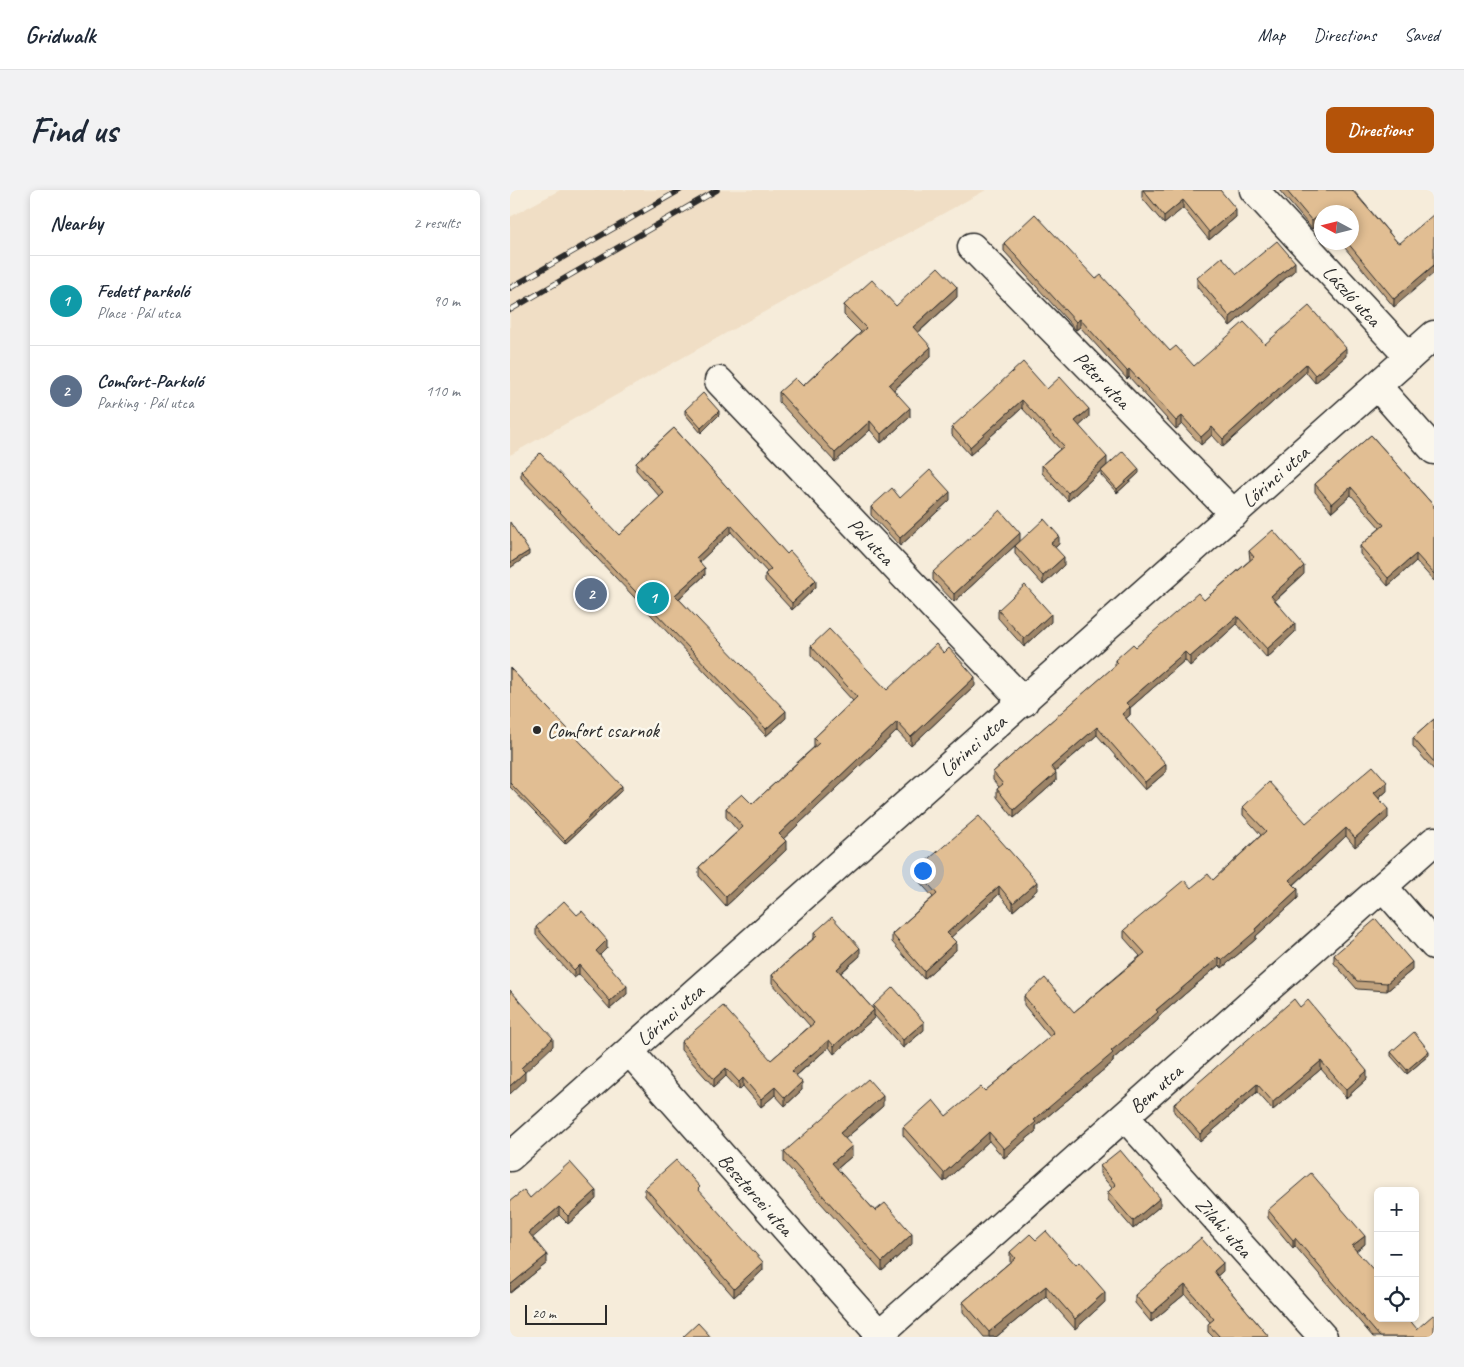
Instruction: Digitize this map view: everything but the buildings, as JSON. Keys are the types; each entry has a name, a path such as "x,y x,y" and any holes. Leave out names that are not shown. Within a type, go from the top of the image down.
{"street":[{"name":"László utca","path":"1254,190 1409,358"},
{"name":"Péter utca","path":"972,247 1234,514"},
{"name":"Lőrinci utca","path":"510,1157 1024,702 1079,649 1234,514 1434,335"},
{"name":"Pál utca","path":"719,380 1024,702"},
{"path":"1377,386 1434,450"},
{"name":"Bem utca","path":"879,1336 1384,888 1434,841"},
{"path":"1384,888 1434,945"},
{"name":"Besztercei utca","path":"630,1052 879,1336"},
{"name":"Zilahi utca","path":"1125,1117 1323,1337"}],"shaded area":[{"path":"560,190 986,190 744,323 510,455 510,217"}],"railway":[{"path":"510,288 680,190"},
{"path":"510,310 717,190"}],"place":[{"name":"Comfort-Parkoló","path":"591,594"},
{"name":"Fedett parkoló","path":"653,598"},
{"name":"Comfort csarnok","path":"537,730"}]}
